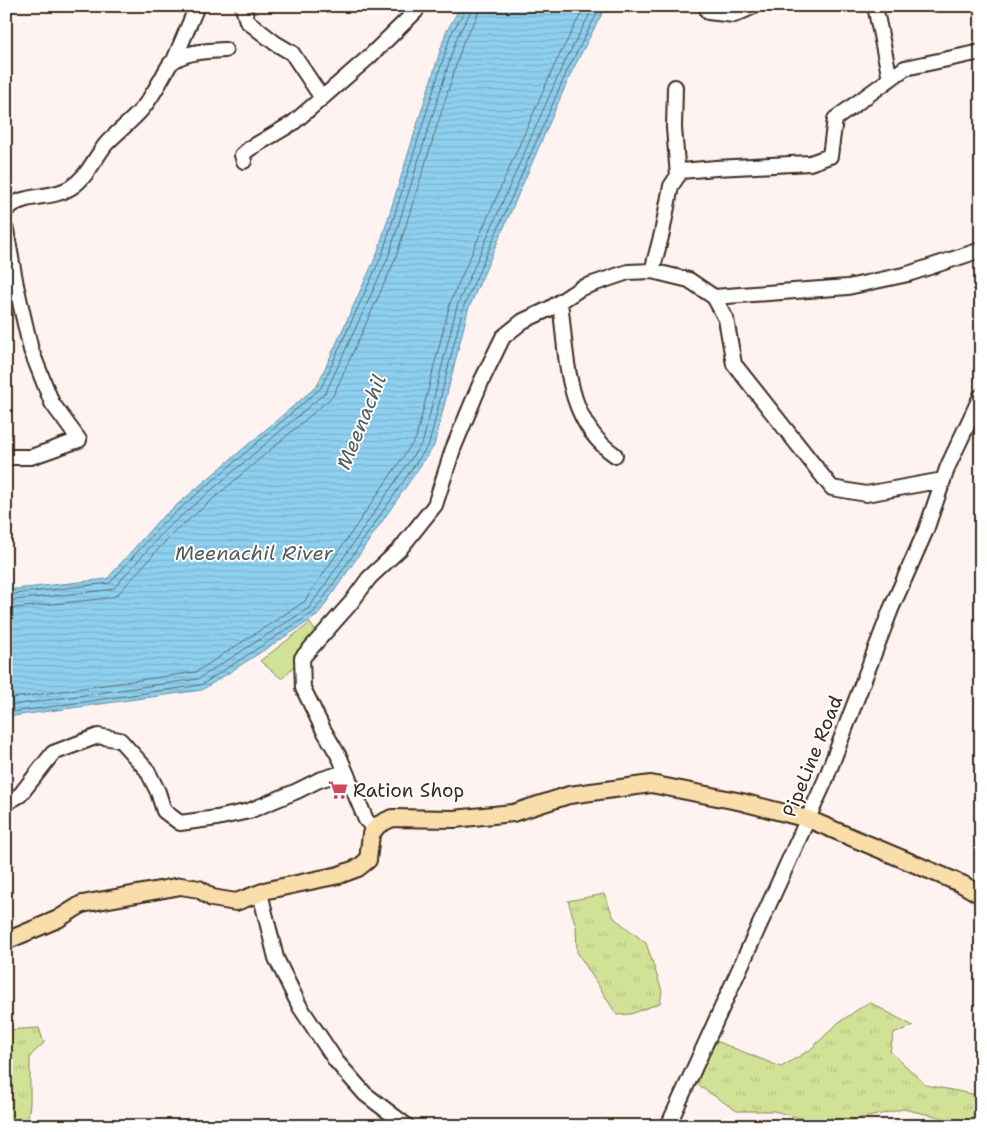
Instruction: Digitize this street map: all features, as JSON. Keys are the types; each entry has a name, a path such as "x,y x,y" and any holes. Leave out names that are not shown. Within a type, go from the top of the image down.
{"main road":[{"path":"6,941 58,920 82,904 181,886 199,889 212,898 236,902 260,893 339,875 358,868 368,860 371,834 378,825 392,818 454,819 513,812 569,795 651,784 742,802 808,819 962,884 981,895"}],"street":[{"path":"6,210 11,205 21,201 52,196 70,188 85,175 107,144 141,110 175,58 197,6"},
{"path":"244,6 247,21 275,43 292,53 322,98"},
{"path":"708,12 734,15 754,6"},
{"path":"875,6 890,79"},
{"path":"244,161 242,155 293,123 369,57 416,11"},
{"path":"175,58 225,50"},
{"path":"652,271 662,234 671,186 681,171 810,163 830,156 834,119 905,68 981,52"},
{"path":"674,87 674,128 678,176"},
{"path":"6,230 31,350 52,403 79,440 31,458 6,457"},
{"path":"714,297 848,287 908,274 981,250"},
{"path":"375,829 366,820 340,758 302,688 302,658 350,604 369,578 400,549 435,505 453,449 481,382 503,337 523,321 549,309 581,288 628,272 652,271 689,280 714,297 726,319 734,364 832,488 866,494 943,480"},
{"path":"560,302 570,377 579,412 589,431 601,445 615,455"},
{"name":"PipeLine Road","path":"668,1126 825,781 891,609 926,530 948,466 981,396"},
{"path":"6,802 20,795 52,753 98,736 120,740 147,770 158,792 164,811 180,823 249,811 298,791 319,780 345,772"},
{"path":"260,893 276,958 300,1007 336,1061 365,1094 407,1126"}],"green space":[{"path":"310,623 318,635 300,653 295,665 282,679 260,661"},
{"path":"604,894 614,918 646,943 662,991 660,1003 631,1014 617,1015 577,952 576,926 568,901"},
{"path":"869,1002 913,1026 894,1033 890,1051 926,1085 977,1095 981,1102 981,1126 903,1109 829,1126 774,1111 737,1111 693,1082 711,1039 781,1067 810,1050 838,1023"},
{"path":"39,1028 44,1043 30,1056 30,1103 27,1126 6,1126 6,1030"}],"water":[{"name":"Meenachil River","path":"461,6 606,6 572,71 468,310 434,446 317,616 202,690 6,717 6,590 107,579 158,521 317,386 377,254 446,32"}],"place":[{"name":"Ration Shop","path":"338,790"}],"water label":[{"name":"Meenachil","path":"361,422"}]}
